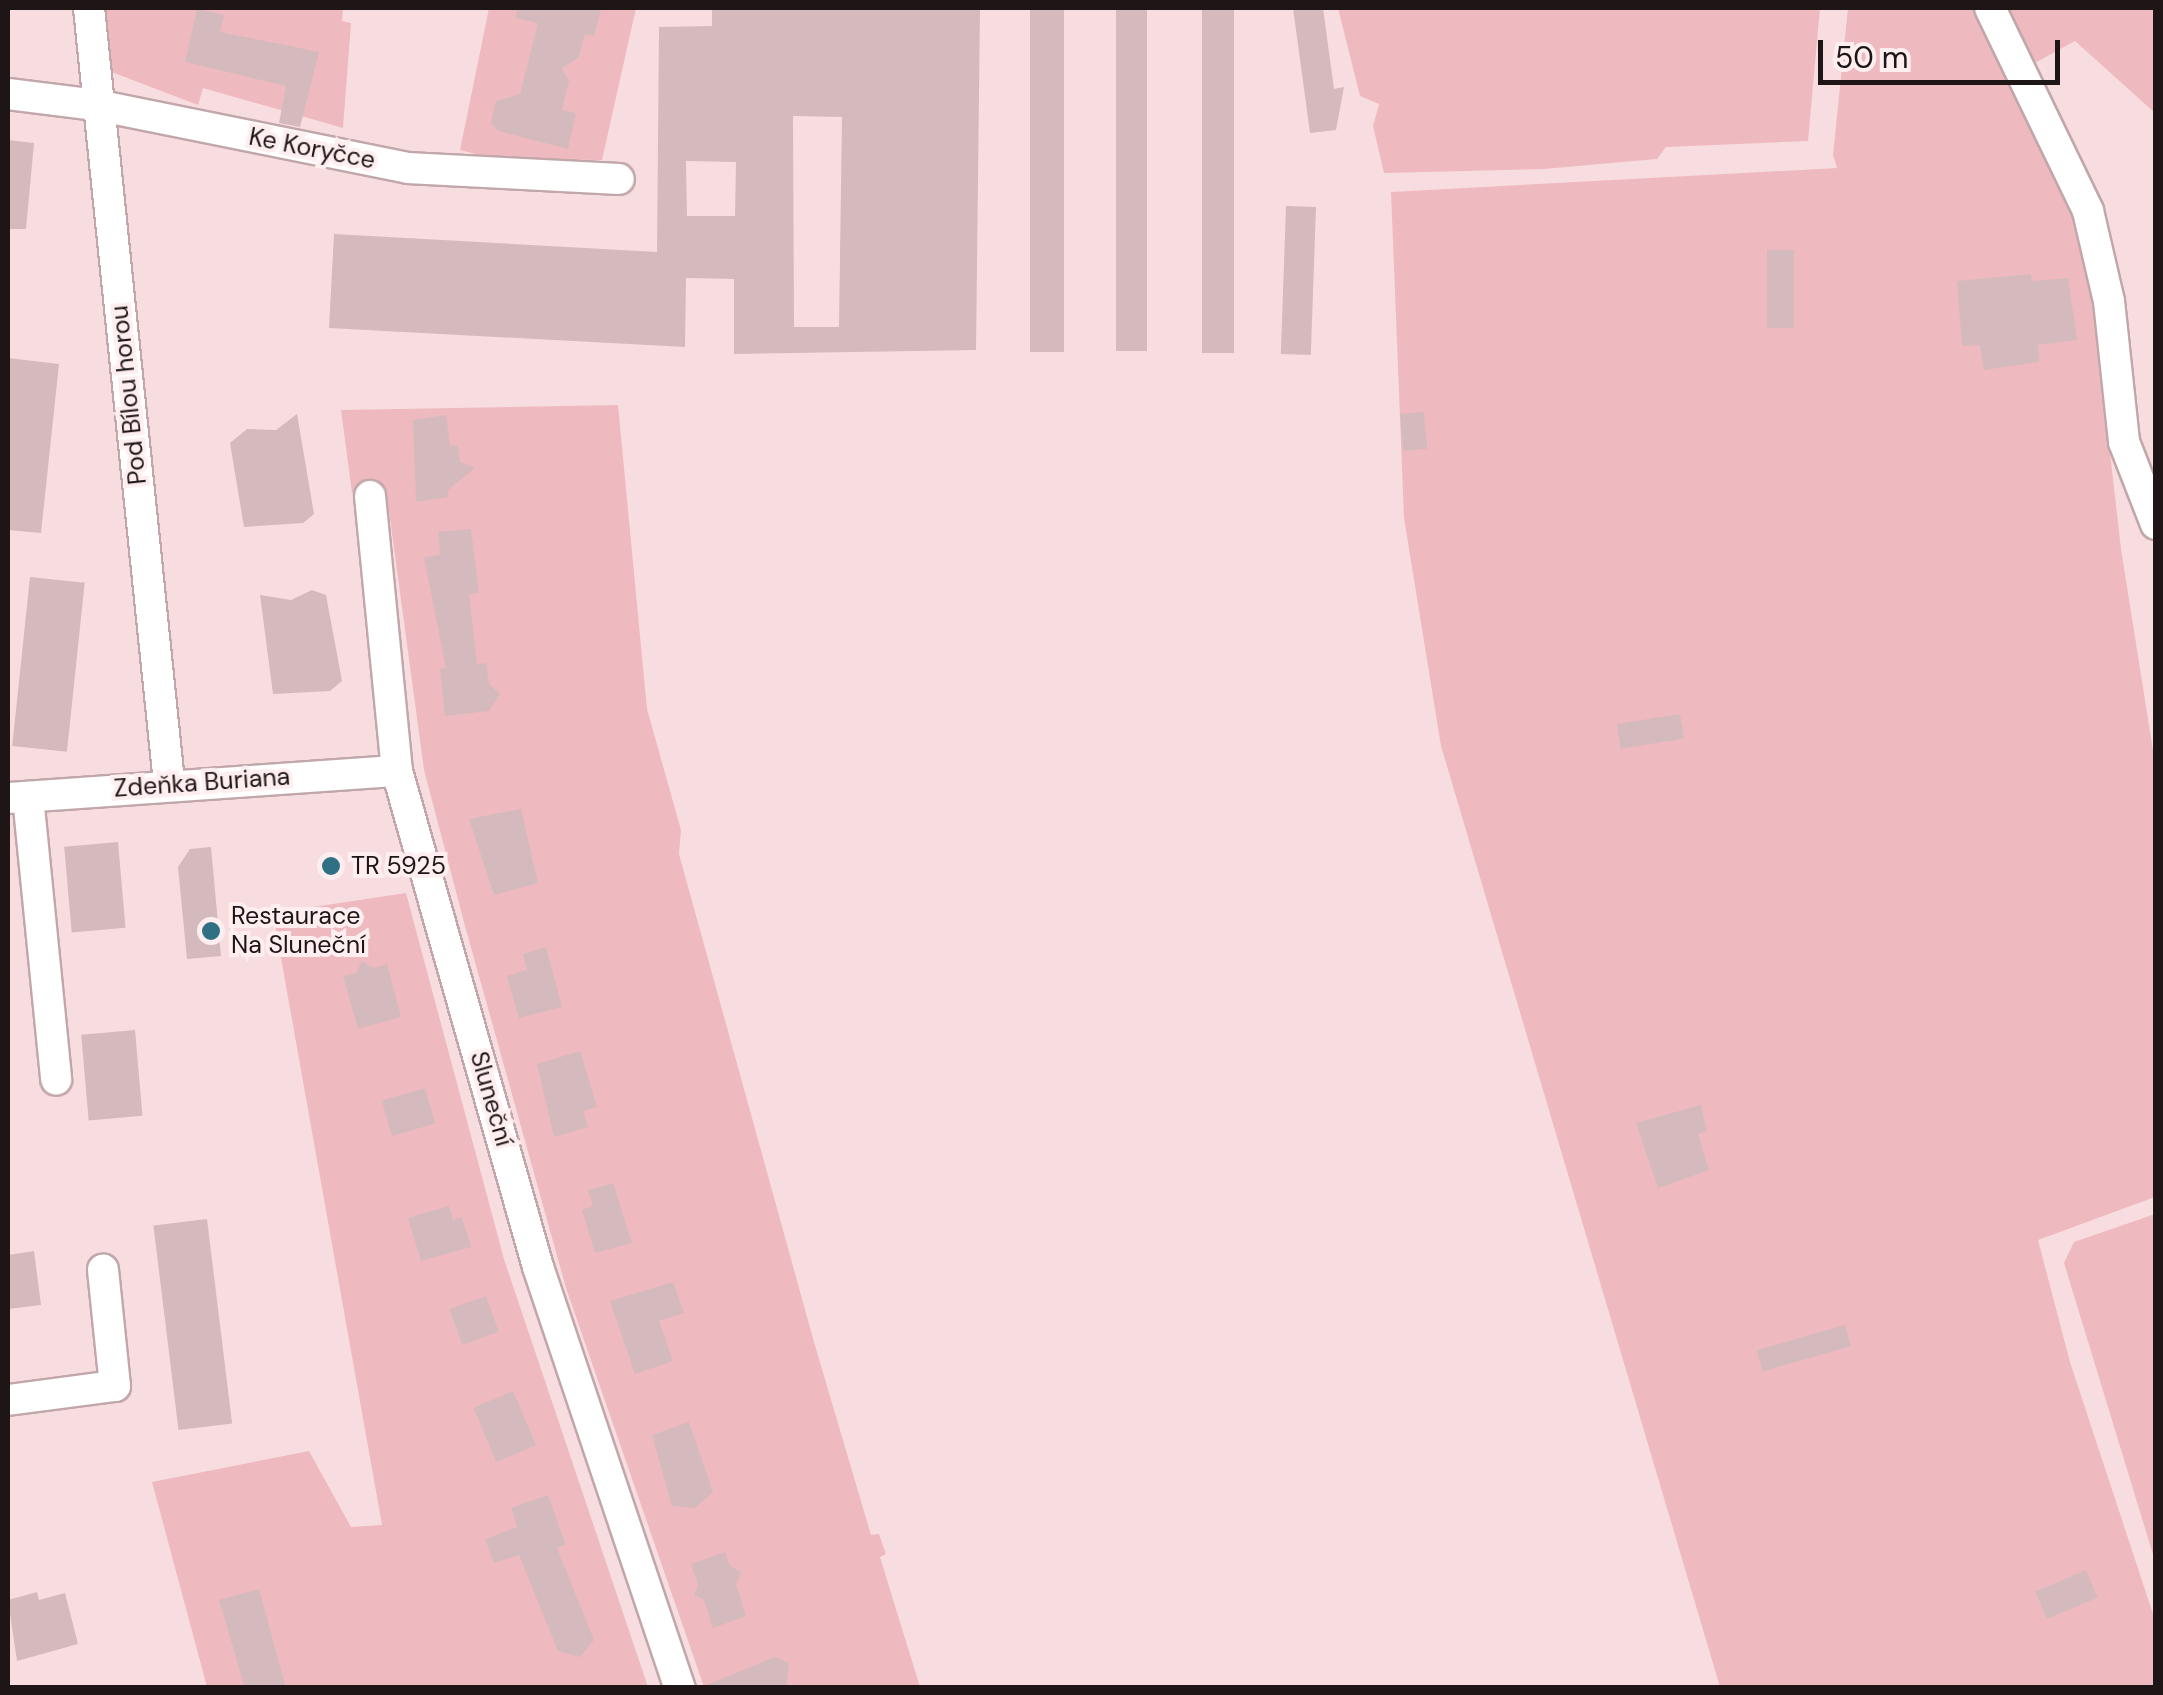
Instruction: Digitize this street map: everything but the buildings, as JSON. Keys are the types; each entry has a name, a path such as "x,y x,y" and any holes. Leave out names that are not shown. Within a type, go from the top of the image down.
{"street":[{"name":"Pod Bílou horou","path":"89,8 96,105 170,782"},
{"path":"1990,8 2088,211 2110,300 2124,442 2156,524"},
{"name":"Ke Koryčce","path":"8,94 96,105 408,168 619,179"},
{"name":"Sluneční","path":"370,496 397,771 538,1268 680,1688"},
{"name":"Zdeňka Buriana","path":"18,798 170,782 397,771"},
{"path":"18,798 56,1080"},
{"path":"8,1400 116,1386 103,1270"}],"shaded area":[{"path":"103,8 343,8 342,21 351,23 343,128 203,88 198,105 109,71"},
{"path":"489,8 636,8 602,160 496,159 460,150"},
{"path":"1338,8 1820,8 1808,141 1666,147 1657,159 1544,169 1384,173 1373,126 1379,104 1360,96"},
{"path":"1848,8 1979,8 2085,232 2121,549 2155,763 2155,1197 2038,1240 2070,1362 2155,1620 2155,1687 1720,1687 1441,746 1404,518 1391,192 1837,168 1833,155"},
{"path":"2006,8 2155,8 2155,113 2075,41 2031,65"},
{"path":"618,405 647,709 681,830 679,854 814,1342 871,1535 879,1534 886,1554 880,1557 920,1687 704,1687 566,1288 465,926 424,770 386,489 352,493 341,410"},
{"path":"406,893 504,1259 648,1687 207,1687 152,1482 309,1451 351,1527 382,1525 273,913"},
{"path":"2156,1214 2155,1561 2064,1263 2074,1242"}],"place":[{"name":"TR 5925","path":"331,866"},
{"name":"Restaurace Na Sluneční","path":"211,931"}]}
